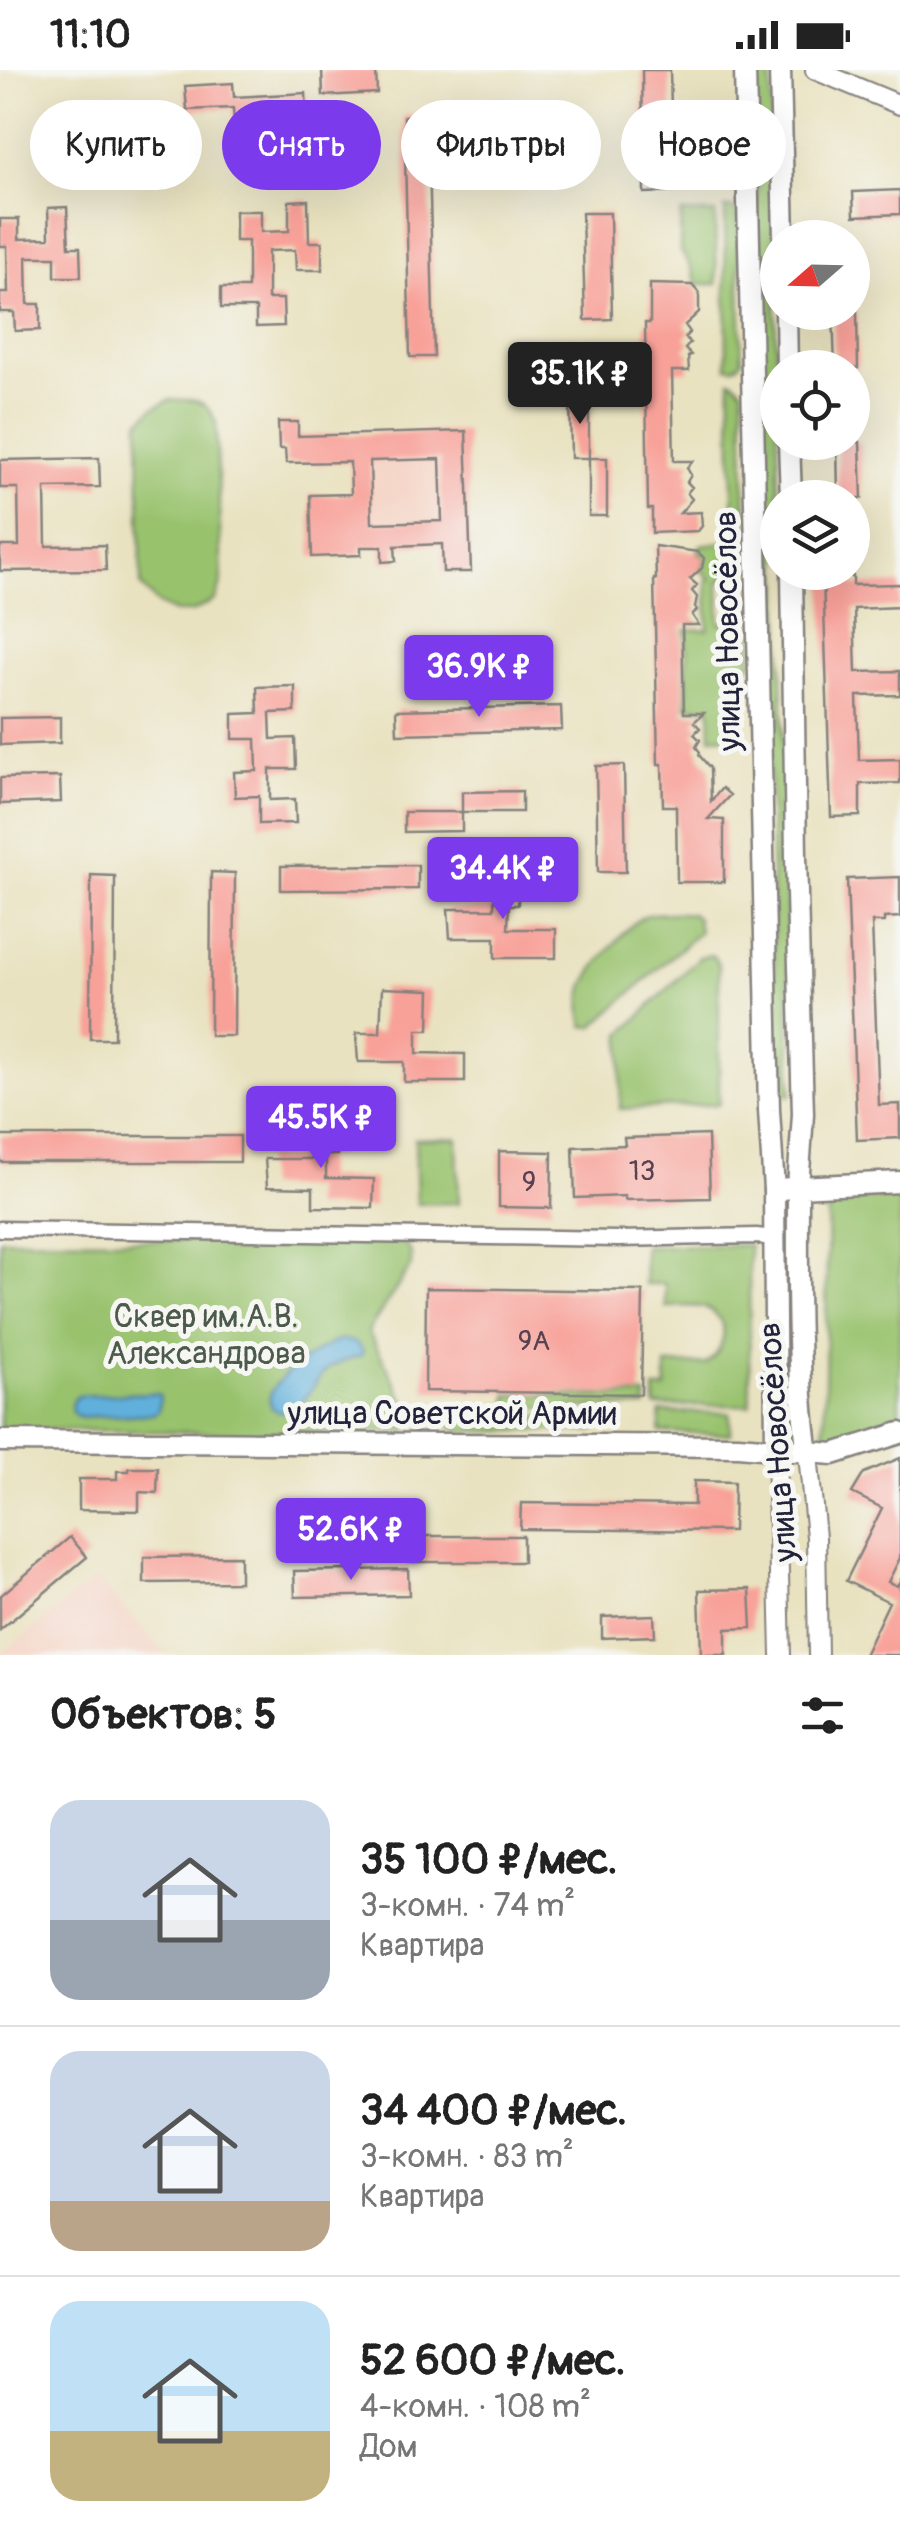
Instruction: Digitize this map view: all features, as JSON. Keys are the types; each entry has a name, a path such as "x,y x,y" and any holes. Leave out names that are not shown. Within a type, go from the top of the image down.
{"main road":[{"name":"улица Новосёлов","path":"745,70 774,1190 776,1451"},
{"path":"780,70 784,220"},
{"name":"улица Новосёлов","path":"792,590 803,1114 798,1187 799,1344 808,1454"},
{"path":"774,1190 900,1182"},
{"name":"улица Советской Армии","path":"0,1441 625,1444 738,1446 833,1454 900,1433"}],"street":[{"path":"815,70 900,105"},
{"path":"0,1229 774,1238"},
{"name":"улица Новосёлов","path":"776,1451 781,1655"},
{"name":"улица Новосёлов","path":"808,1454 816,1538 818,1655"},
{"path":"781,1636 818,1634"}],"shaded area":[{"path":"278,422 298,422 299,436 466,431 471,572 443,572 441,544 396,546 396,561 382,562 381,547 361,547 361,555 312,557 310,495 351,493 350,462 324,463 324,468 314,468 314,462 286,463 285,449 279,449"},
{"path":"96,1578 167,1655 0,1655"}],"green space":[{"path":"766,73 771,78 771,100 755,100 754,75"},
{"path":"757,190 773,190 774,220 760,220 760,330 776,330 776,350 760,350"},
{"path":"725,208 738,212 742,361 735,367 727,367"},
{"path":"681,213 715,213 717,284 697,284 680,250"},
{"path":"730,380 743,389 746,528 742,530 734,529"},
{"path":"169,400 198,401 216,422 222,581 215,600 192,612 175,612 158,604 141,586 139,422"},
{"path":"763,460 778,460 779,480 763,480"},
{"path":"724,542 729,560 726,580 719,581 720,623 733,624 752,636 752,663 735,676 736,736 711,737 710,707 687,707 686,630 708,629 710,579 701,570 705,562 698,552 701,545"},
{"path":"766,590 780,590 791,1095 777,1094"},
{"path":"692,913 699,932 593,1027 584,1026 584,987 620,937 645,916"},
{"path":"712,955 719,965 719,1104 620,1109 622,1034 700,957"},
{"path":"457,1138 459,1203 417,1204 415,1139"},
{"path":"900,1197 900,1425 824,1446 828,1200"},
{"name":"Сквер им.А.В. Александрова","path":"0,1239 404,1242 411,1253 411,1266 368,1331 412,1414 411,1424 405,1431 255,1433 0,1429"},
{"path":"749,1245 750,1405 655,1406 655,1389 666,1389 666,1365 706,1364 721,1344 723,1329 716,1314 708,1309 666,1307 665,1284 645,1284 644,1246"},
{"path":"508,1395 646,1396 646,1407 508,1408"},
{"path":"660,1412 730,1413 730,1434 660,1432"},
{"path":"597,1415 598,1428 592,1431 460,1431 451,1427 450,1417"}],"water":[{"path":"340,1340 358,1345 363,1351 361,1356 327,1370 295,1409 279,1412 272,1408 270,1395 282,1378"},
{"path":"152,1393 160,1397 158,1411 153,1414 81,1417 72,1409 78,1396"}],"building":[{"path":"322,70 376,70 377,93 323,96"},
{"path":"642,70 670,70 671,100 642,100"},
{"path":"233,83 234,97 306,93 306,100 222,100 222,108 202,109 202,100 186,100 185,86"},
{"path":"406,190 430,190 434,357 410,357"},
{"path":"644,190 673,190 673,192"},
{"path":"900,190 900,214 854,216 853,192"},
{"path":"308,200 309,242 322,242 322,270 296,270 295,250 268,251 268,299 283,299 284,326 256,327 256,308 221,308 221,288 248,288 248,241 235,241 235,211 261,211 261,232 289,231 289,201"},
{"path":"67,207 69,247 80,247 81,277 55,277 55,257 27,257 28,304 40,304 40,330 15,331 14,312 0,312 0,293 8,293 7,246 0,246 0,219 19,219 19,239 49,238 48,208"},
{"path":"582,213 610,213 612,319 585,320"},
{"path":"650,284 692,285 699,293 699,312 685,325 690,332 685,337 690,343 685,349 691,355 689,371 672,371 674,461 693,461 687,468 691,475 687,482 692,487 687,493 692,499 680,513 701,512 702,526 698,531 652,533 652,509 648,509 645,323 650,323"},
{"path":"834,330 857,330 858,350 834,350"},
{"path":"589,397 589,458 571,458 570,398"},
{"path":"278,422 298,422 298,436 466,431 471,572 443,572 442,544 395,546 396,561 382,562 382,547 361,547 361,555 312,557 310,495 351,494 350,462 286,463 285,449 279,449","holes":["440,459 442,521 372,523 370,461"]},
{"path":"99,458 100,487 45,488 46,546 105,545 106,570 0,571 0,546 19,546 18,488 0,488 0,460"},
{"path":"589,458 607,458 607,516 589,516"},
{"path":"837,460 861,460 861,480 838,480"},
{"path":"655,546 698,552 704,558 702,568 690,579 697,585 692,591 697,597 697,610 692,615 699,625 682,625 684,713 704,713 694,722 700,728 694,734 700,740 696,747 699,755 710,768 711,801 722,788 730,795 708,819 724,820 724,882 677,882 676,806 663,806 662,764 658,764"},
{"path":"900,584 900,607 854,609 856,672 900,671 900,695 857,696 859,760 900,759 900,783 860,784 860,816 831,817 823,590 870,590 870,585"},
{"path":"295,686 295,712 270,713 271,739 295,738 296,769 270,769 270,800 295,799 296,823 259,824 259,796 235,797 234,772 257,771 256,739 233,739 233,714 258,713 257,687"},
{"path":"561,706 562,730 397,734 396,710"},
{"path":"60,717 60,743 0,745 0,718"},
{"path":"624,765 626,872 598,872 596,766"},
{"path":"60,777 61,802 0,804 0,778"},
{"path":"522,791 522,812 462,812 462,792"},
{"path":"404,812 462,812 462,831 404,832"},
{"path":"495,864 519,864 518,905 509,905 508,929 556,929 556,958 495,958 495,938 450,938 448,909 494,909"},
{"path":"418,865 418,889 281,890 281,866"},
{"path":"211,872 235,873 234,1036 210,1036"},
{"path":"91,875 115,876 114,1039 90,1039"},
{"path":"900,877 900,917 872,922 879,1105 900,1104 900,1138 857,1140 847,879"},
{"path":"382,988 430,990 429,1030 417,1030 417,1053 465,1054 465,1082 404,1082 404,1062 358,1062 356,1033 380,1033"},
{"path":"314,1111 339,1112 338,1155 326,1155 326,1178 374,1179 373,1208 313,1207 313,1188 267,1187 265,1159 313,1159"},
{"path":"708,1135 710,1198 575,1198 573,1147 625,1145 624,1138"},
{"path":"0,1136 240,1136 240,1162 0,1162"},
{"path":"499,1151 552,1152 551,1208 499,1207"},
{"path":"426,1288 643,1291 641,1394 425,1391"},
{"path":"900,1458 900,1558 888,1582 897,1586 900,1581 900,1655 864,1655 889,1602 846,1581 882,1508 852,1493 864,1473"},
{"path":"158,1468 157,1493 139,1492 139,1511 79,1510 79,1479 117,1479 117,1471"},
{"path":"694,1481 734,1482 733,1531 520,1529 521,1503 694,1505"},
{"path":"409,1536 523,1536 523,1562 409,1562"},
{"path":"70,1537 87,1557 0,1630 0,1596"},
{"path":"240,1556 240,1582 144,1583 144,1557"},
{"path":"408,1569 409,1595 295,1597 294,1571"},
{"path":"750,1589 752,1628 726,1629 726,1655 701,1655 699,1590"},
{"path":"654,1615 655,1636 602,1638 602,1617"}]}
